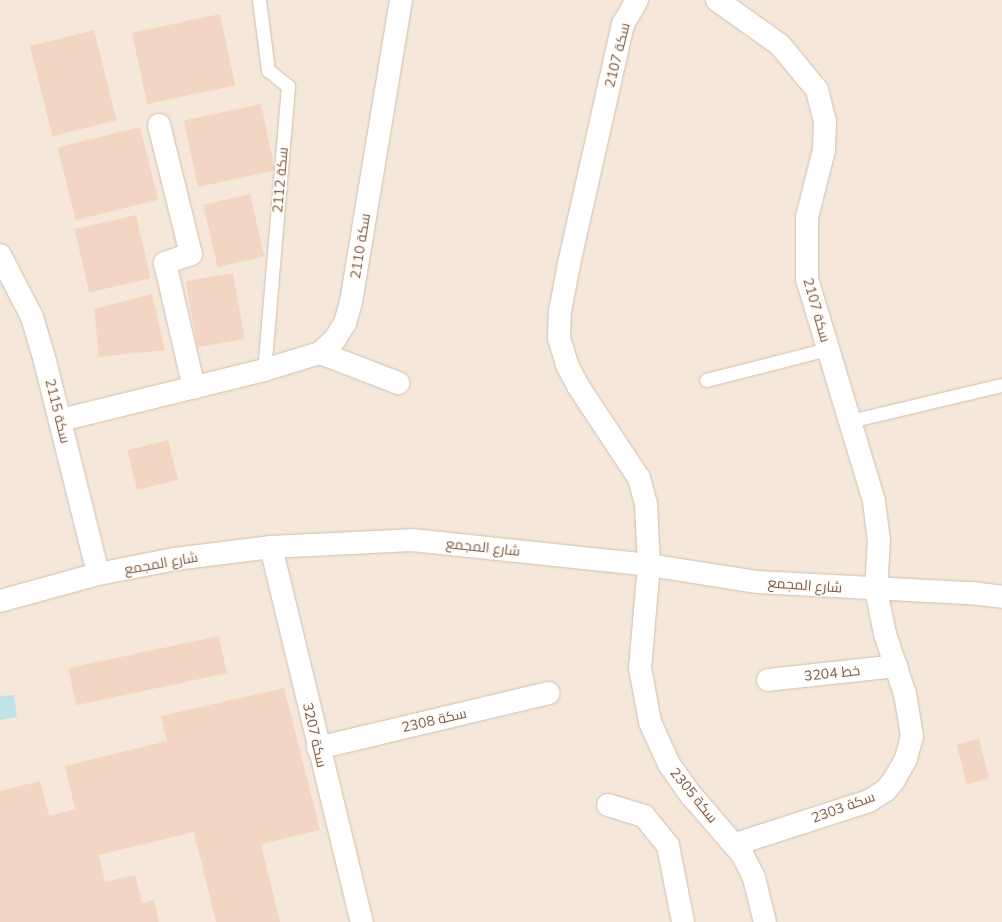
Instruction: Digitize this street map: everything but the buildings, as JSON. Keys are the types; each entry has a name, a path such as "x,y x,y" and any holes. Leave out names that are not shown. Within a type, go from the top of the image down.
{"street":[{"name":"سكة 2110","path":"61,420 264,370 320,353 335,339 345,323 351,302 401,0"},
{"name":"سكة 2107","path":"637,0 621,31 569,264 560,311 559,338 567,365 578,386 639,478 646,504 649,565"},
{"name":"سكة 2107","path":"717,0 780,45 817,90 825,121 824,150 807,217 805,247 807,279 874,501 878,539 876,590"},
{"path":"159,125 191,254 165,263 194,388"},
{"name":"سكة 2115","path":"0,255 32,317 61,420 98,574"},
{"path":"320,353 398,383"},
{"name":"شارع المجمع","path":"0,601 98,574 175,559 271,547 412,540 649,565 758,582 876,590 971,592 1002,589"},
{"name":"سكة 3207","path":"271,547 318,748 362,922"},
{"name":"سكة 2305","path":"649,565 640,668 650,722 669,764 682,782 736,844 754,878 765,922"},
{"name":"سكة 2303","path":"736,844 869,801 886,790 906,759 912,736 905,694 885,634 876,590"},
{"name":"شارع المجمع","path":"971,592 1002,597"},
{"name":"3204 خط","path":"768,680 896,666"},
{"name":"سكة 2308","path":"318,748 549,693"},
{"path":"608,805 644,816 668,846 683,922"}],"lane":[{"name":"سكة 2112","path":"259,0 268,70 288,86 264,370"},
{"path":"706,380 828,349"},
{"path":"850,421 1001,385"}],"shaded area":[{"path":"0,0 1002,0 1002,922 0,922"}],"water":[{"path":"14,695 17,717 0,720 0,696"}]}
